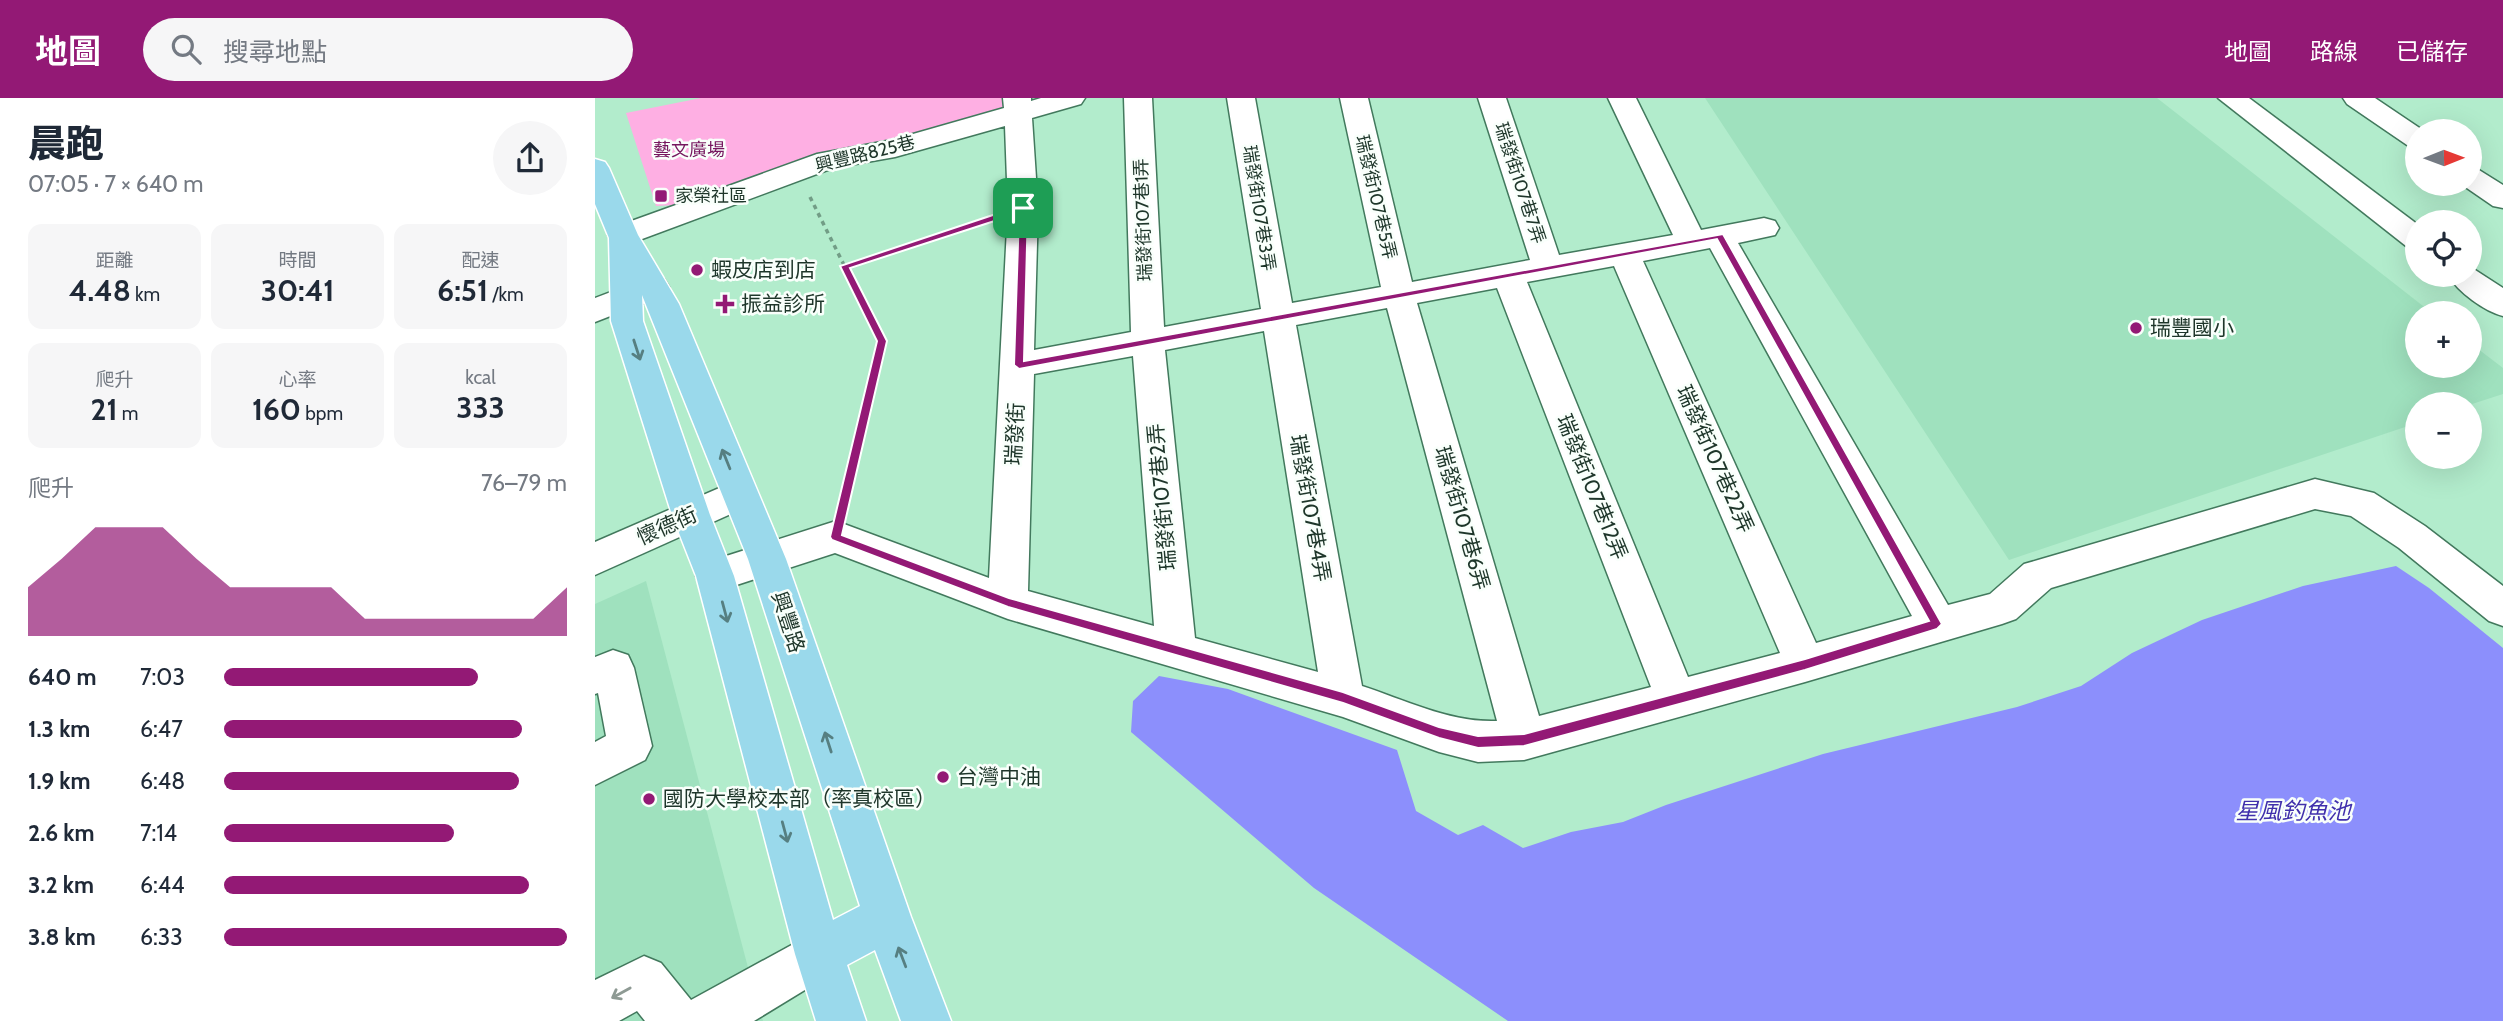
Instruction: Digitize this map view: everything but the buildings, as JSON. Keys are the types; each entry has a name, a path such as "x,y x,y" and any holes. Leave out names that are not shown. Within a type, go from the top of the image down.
{"main road":[{"name":"興豐路","path":"595,168 623,235 627,321 691,515 715,576 819,954 841,1021"},
{"name":"興豐路","path":"625,299 663,304 767,559 887,917 926,1021"},
{"path":"819,954 887,917"}],"street":[{"name":"興豐路825巷","path":"623,235 827,160 895,148 1018,105 1071,98"},
{"name":"瑞發街107巷1弄","path":"1138,98 1148,341"},
{"name":"瑞發街107巷3弄","path":"1241,98 1277,318"},
{"name":"瑞發街107巷5弄","path":"1354,98 1399,295"},
{"name":"瑞發街107巷7弄","path":"1492,98 1548,268"},
{"path":"1622,98 1937,624"},
{"path":"2232,98 2405,230"},
{"path":"2357,98 2405,131"},
{"name":"瑞發街","path":"1008,602 1023,208 1018,105"},
{"path":"2482,185 2503,200"},
{"path":"1019,365 1764,228"},
{"name":"瑞發街107巷22弄","path":"1625,253 1805,664"},
{"name":"瑞發街107巷12弄","path":"1508,275 1676,698"},
{"path":"2480,287 2503,305"},
{"name":"瑞發街107巷6弄","path":"1399,295 1524,740"},
{"name":"瑞發街107巷4弄","path":"1277,318 1343,698"},
{"name":"瑞發街107巷2弄","path":"1148,341 1176,652"},
{"name":"懷德街","path":"595,559 740,494"},
{"path":"715,576 836,537 1008,602 1343,698 1439,732 1478,742 1524,740 1805,664 2002,607 2038,576 2315,494 2361,503 2412,537 2503,609"},
{"path":"595,676 613,668 630,746 595,765"},
{"path":"702,1021 755,994 819,954"},
{"path":"595,1007 644,980 676,1021"}],"path":[{"path":"797,171 882,341 836,537"},
{"path":"845,266 1023,208"}],"shaded area":[{"name":"瑞豐國小","path":"1705,98 2157,98 2417,301 2405,301 2405,378 2482,378 2482,352 2503,368 2503,394 2482,401 2482,392 2405,392 2405,427 2009,560"},
{"name":"國防大學校本部（率真校區）","path":"646,581 763,1021 595,1021 595,604"}],"green space":[{"name":"藝文廣場","path":"701,98 1012,98 1013,106 888,141 840,150 676,205 656,206 626,113"}],"water":[{"name":"星風釣魚池","path":"2396,566 2429,588 2503,648 2503,1021 1508,1021 1314,888 1131,732 1133,701 1159,676 1228,689 1397,750 1416,811 1458,835 1483,825 1523,848 1571,832 1623,822 1666,805 1823,754 2017,707 2081,686 2132,653 2202,620 2303,586"}],"place":[{"name":"家榮社區","path":"661,196"},
{"name":"蝦皮店到店","path":"697,270"},
{"name":"振益診所","path":"725,304"},
{"name":"瑞豐國小","path":"2136,328"},
{"name":"台灣中油","path":"943,777"},
{"name":"國防大學校本部（率真校區）","path":"649,799"}],"route":[{"path":"1023,208 1019,365 1719,236 1937,624 1805,664 1524,740 1478,742 1439,732 1343,698 1008,602 836,537 882,341 845,266 1023,208"}]}
